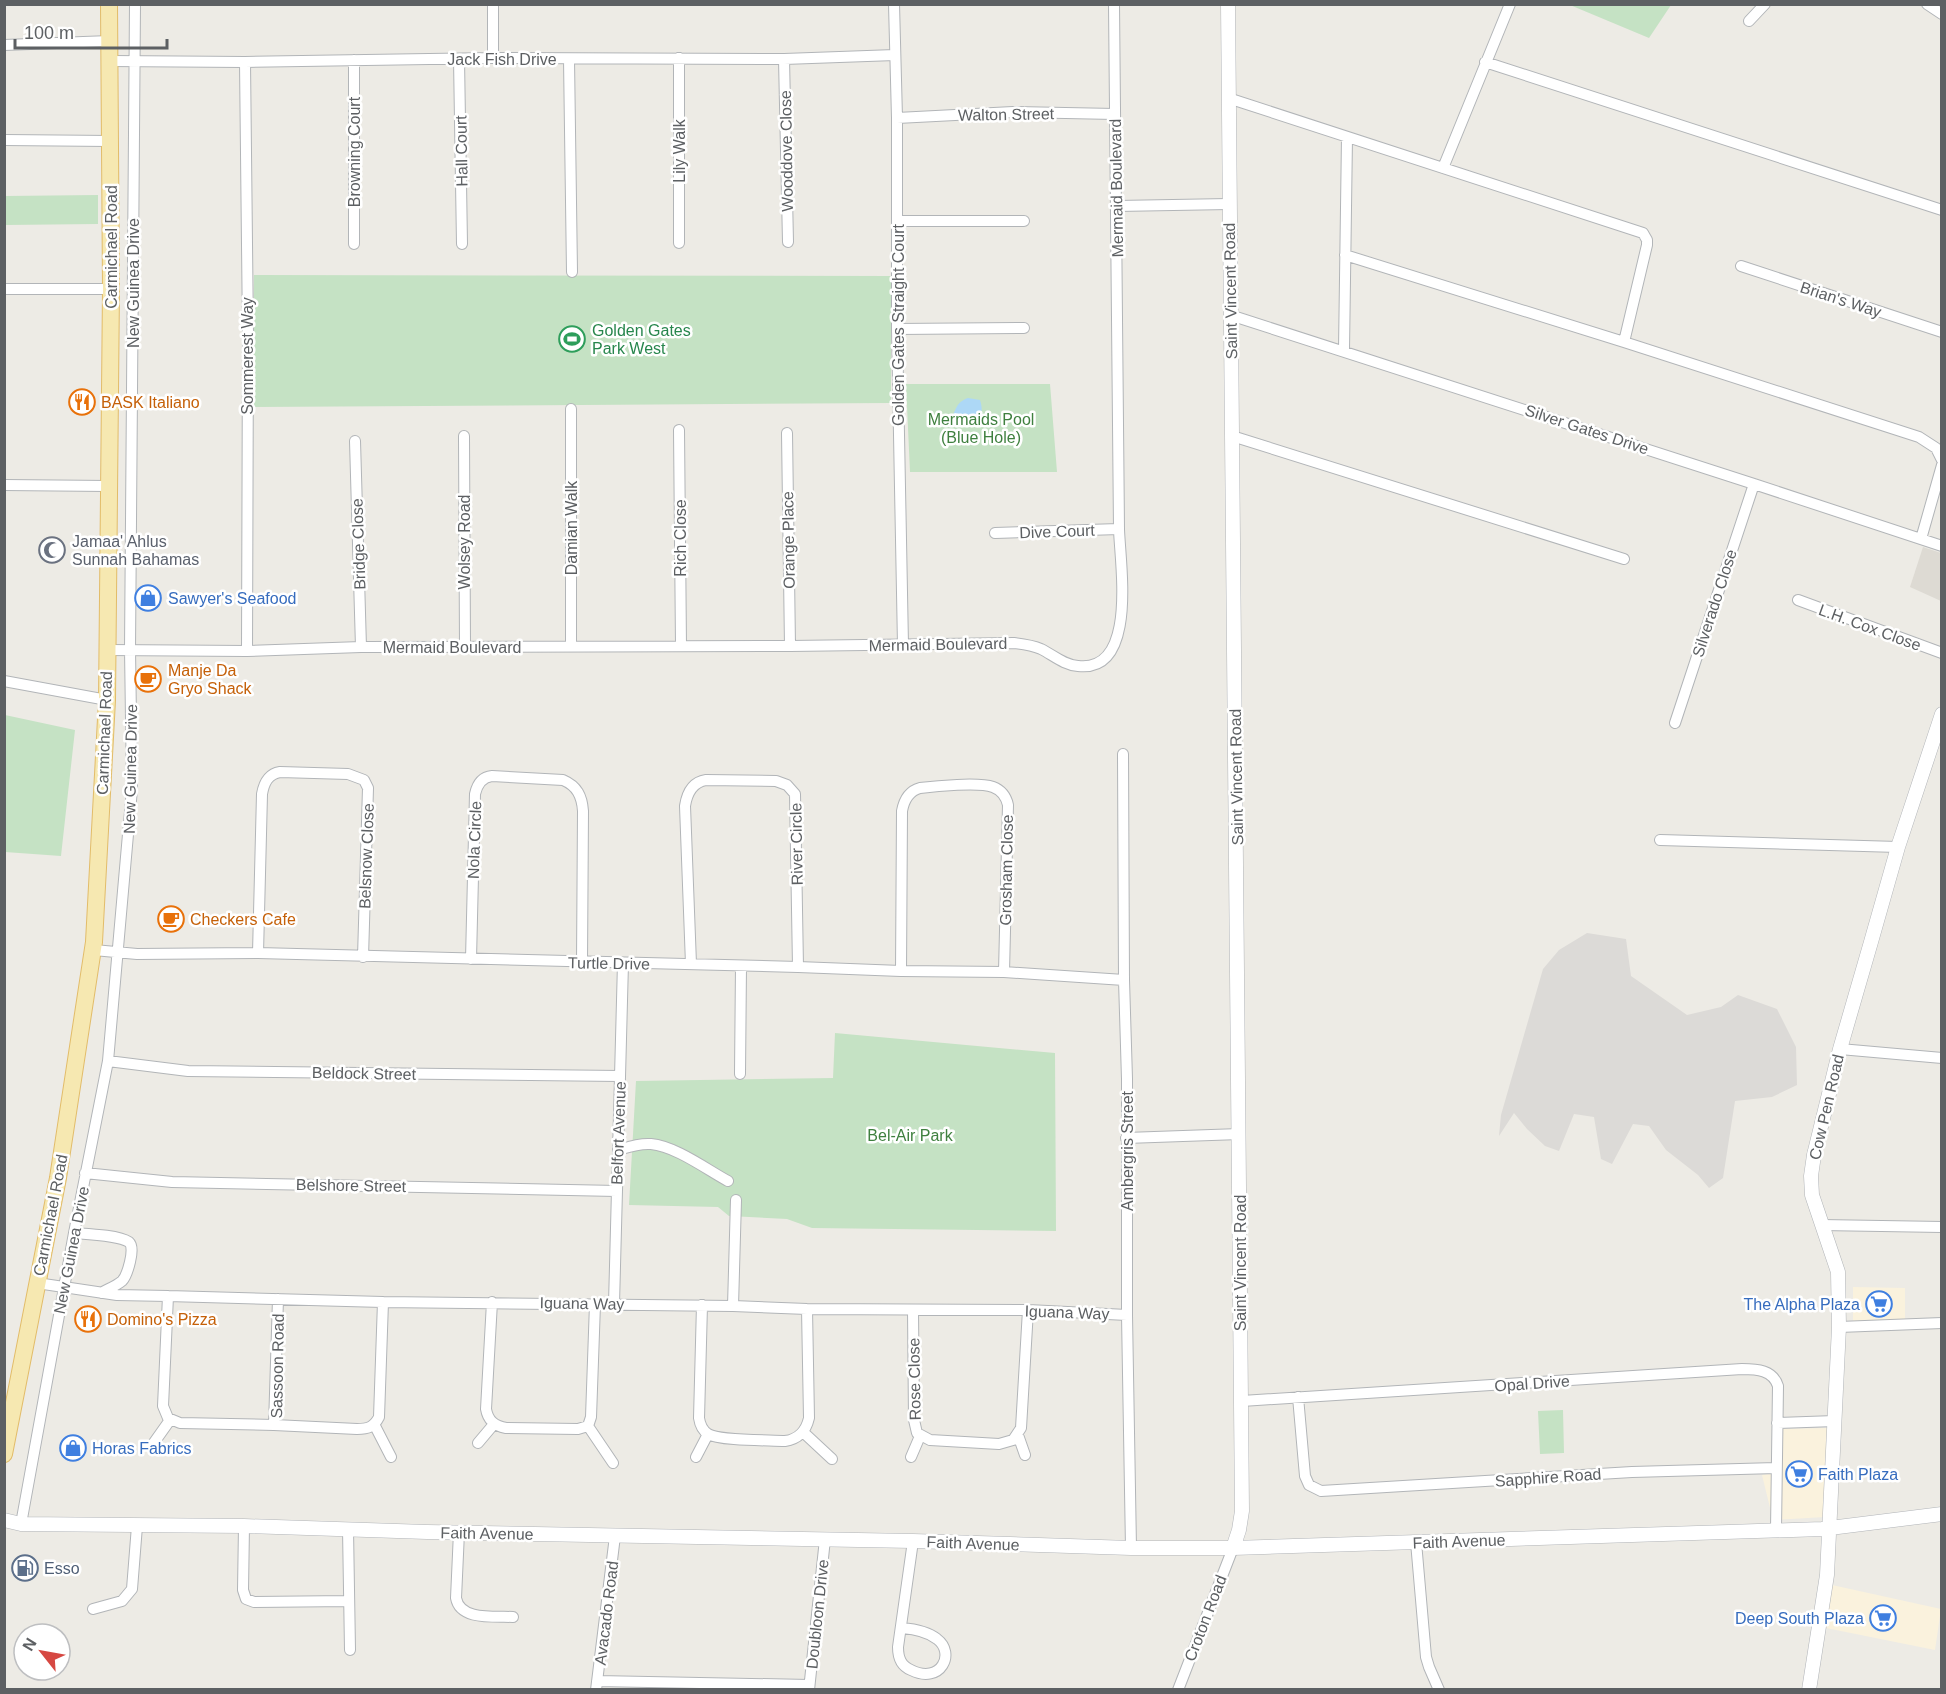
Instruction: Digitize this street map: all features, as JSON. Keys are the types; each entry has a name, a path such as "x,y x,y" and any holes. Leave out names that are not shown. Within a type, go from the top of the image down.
{"main road":[{"name":"Carmichael Road","path":"4,1454 58,1178 94,950 107,700 111,289 110,4"}],"street":[{"name":"New Guinea Drive","path":"21,1524 108,1061 132,789 130,649 135,4"},
{"path":"493,4 493,58"},
{"name":"Golden Gates Straight Court","path":"894,4 903,645"},
{"name":"Mermaid Boulevard","path":"107,650 247,651 361,647 1014,643 1036,648 1071,665 1083,667 1098,663 1111,652 1122,621 1119,529 1114,4"},
{"name":"Saint Vincent Road","path":"1228,4 1242,1401 1242,1511 1233,1548"},
{"path":"1443,168 1510,4"},
{"path":"1749,21 1765,4"},
{"path":"1927,4 1941,14"},
{"path":"4,45 110,41"},
{"name":"Jack Fish Drive","path":"110,61 135,63 493,58 784,60 895,55"},
{"name":"Lily Walk","path":"679,58 679,243"},
{"name":"Hall Court","path":"459,59 462,243"},
{"path":"570,59 572,272"},
{"name":"Browning Court","path":"354,60 354,244"},
{"name":"Wooddove Close","path":"784,60 788,242"},
{"name":"Sommerest Way","path":"245,62 248,334 247,651"},
{"path":"1485,62 1941,210"},
{"path":"1228,98 1636,230 1645,235 1647,245 1624,342"},
{"name":"Walton Street","path":"897,118 1012,112 1115,114"},
{"path":"1344,351 1347,137"},
{"path":"4,140 110,141"},
{"path":"1117,206 1229,204"},
{"path":"897,221 1024,221"},
{"path":"1345,255 1919,437 1936,448 1941,460"},
{"name":"Brian's Way","path":"1741,266 1941,332"},
{"path":"4,289 111,289"},
{"name":"Silver Gates Drive","path":"1230,315 1754,483 1941,546"},
{"path":"897,329 1024,328"},
{"name":"Damian Walk","path":"571,409 571,646"},
{"name":"Rich Close","path":"679,430 681,646"},
{"name":"Orange Place","path":"787,433 789,646"},
{"name":"Wolsey Road","path":"464,436 465,646"},
{"path":"1232,436 1624,559"},
{"name":"Bridge Close","path":"355,441 361,647"},
{"path":"1922,539 1941,465"},
{"name":"Silverado Close","path":"1675,723 1754,483"},
{"path":"4,484 108,486"},
{"name":"Dive Court","path":"994,533 1119,529"},
{"name":"L.H. Cox Close","path":"1798,600 1941,653"},
{"path":"4,681 107,700"},
{"name":"Cow Pen Road","path":"1809,1689 1824,1597 1830,1528 1839,1327 1838,1272 1812,1195 1812,1168 1818,1132 1840,1048 1898,847 1940,721"},
{"name":"Ambergris Street","path":"1123,754 1127,1079 1126,1315 1131,1548"},
{"name":"Belsnow Close","path":"258,953 262,794 265,784 271,775 280,772 348,774 364,780 368,788 363,957"},
{"name":"Nola Circle","path":"471,959 475,794 481,782 492,776 563,780 573,785 579,794 583,811 582,962"},
{"name":"River Circle","path":"692,964 687,797 695,784 704,780 776,781 791,789 796,799 798,967"},
{"name":"Grosham Close","path":"901,971 902,811 906,800 911,792 918,788 983,785 1001,792 1008,805 1004,972"},
{"path":"1660,840 1898,847"},
{"name":"Turtle Drive","path":"94,950 156,955 258,953 1004,972 1124,980"},
{"name":"Belfort Avenue","path":"614,1304 623,963"},
{"path":"740,1074 741,966"},
{"path":"1840,1048 1941,1058"},
{"name":"Beldock Street","path":"108,1061 188,1071 620,1076"},
{"path":"1126,1138 1240,1134"},
{"path":"618,1150 632,1145 651,1144 669,1148 728,1181"},
{"name":"Belshore Street","path":"86,1173 172,1182 617,1191"},
{"path":"734,1306 736,1200"},
{"path":"1821,1225 1941,1227"},
{"path":"74,1233 118,1239 132,1246 126,1276 122,1281 101,1293"},
{"name":"Iguana Way","path":"37,1283 101,1293 168,1296 383,1302 702,1305 807,1309 1028,1310 1126,1315"},
{"path":"168,1296 163,1406 170,1420 185,1423 274,1425"},
{"name":"Sassoon Road","path":"278,1299 274,1425 357,1429 369,1428 374,1424"},
{"path":"383,1302 379,1416 374,1424 391,1457"},
{"path":"492,1302 487,1416 494,1424 502,1427 578,1429 588,1426"},
{"path":"588,1426 591,1417 595,1304"},
{"path":"702,1305 699,1418 701,1427 708,1434 719,1437 784,1441 795,1439 803,1432 809,1414 807,1309"},
{"name":"Rose Close","path":"913,1310 914,1420 916,1431 920,1436 933,1440 999,1444 1010,1441 1018,1435"},
{"path":"1025,1455 1018,1435 1022,1421 1028,1310"},
{"path":"1839,1327 1941,1323"},
{"name":"Opal Drive","path":"1242,1401 1754,1369 1768,1373 1777,1383 1777,1423"},
{"name":"Sapphire Road","path":"1298,1397 1305,1476 1309,1485 1321,1491 1632,1472 1776,1468"},
{"path":"153,1444 170,1420"},
{"path":"1776,1530 1777,1423 1835,1421"},
{"path":"478,1443 494,1424"},
{"path":"588,1426 614,1463"},
{"path":"803,1432 832,1459"},
{"path":"696,1457 708,1434"},
{"path":"911,1457 920,1436"},
{"name":"Faith Avenue","path":"4,1520 21,1524 244,1526 1131,1548 1233,1548 1830,1528 1941,1515"},
{"path":"93,1609 122,1601 132,1590 137,1526"},
{"path":"244,1526 243,1590 246,1599 254,1602 349,1601"},
{"path":"348,1529 350,1650"},
{"path":"459,1532 457,1605 467,1613 513,1617"},
{"name":"Avacado Road","path":"597,1685 615,1536"},
{"name":"Doubloon Drive","path":"809,1687 825,1539"},
{"path":"902,1628 922,1632 937,1638 942,1643 944,1660 937,1672 924,1675 907,1668 898,1651 913,1541"},
{"path":"1416,1542 1426,1657 1428,1667 1439,1689"},
{"name":"Croton Road","path":"1178,1689 1233,1548"},
{"path":"597,1685 809,1687"}],"shaded area":[{"path":"1923,547 1941,553 1941,601 1910,587"},
{"path":"1587,933 1626,939 1631,976 1687,1015 1721,1007 1738,995 1777,1009 1796,1047 1797,1085 1772,1097 1735,1101 1723,1178 1709,1188 1698,1175 1666,1150 1649,1126 1633,1124 1612,1164 1601,1159 1594,1117 1574,1114 1559,1151 1545,1146 1514,1113 1499,1136 1501,1115 1543,969 1559,950"},
{"name":"The Alpha Plaza","path":"1853,1287 1905,1288 1905,1320 1853,1321"},
{"name":"Faith Plaza","path":"1830,1428 1825,1517 1773,1520 1762,1475 1779,1473 1782,1429"},
{"name":"Deep South Plaza","path":"1832,1585 1941,1609 1935,1650 1826,1628"}],"green space":[{"path":"1570,5 1671,5 1649,38"},
{"path":"98,195 98,224 5,225 5,196"},
{"name":"Golden Gates Park West","path":"254,275 891,276 891,403 253,407"},
{"name":"Mermaids Pool (Blue Hole)","path":"906,384 1050,384 1057,472 910,472"},
{"path":"5,715 75,730 61,856 5,852"},
{"name":"Bel-Air Park","path":"835,1033 1055,1053 1056,1231 812,1228 787,1219 729,1216 718,1207 629,1205 636,1081 833,1078"},
{"path":"1563,1410 1564,1453 1540,1454 1538,1411"}],"water":[{"path":"968,398 980,400 982,407 979,419 971,425 953,422 951,419 957,407"}],"place":[{"name":"Golden Gates Park West","path":"572,339"},
{"name":"BASK Italiano","path":"82,402"},
{"name":"Jamaa' Ahlus Sunnah Bahamas","path":"52,550"},
{"name":"Sawyer's Seafood","path":"148,598"},
{"name":"Manje Da Gryo Shack","path":"148,679"},
{"name":"Checkers Cafe","path":"171,919"},
{"name":"The Alpha Plaza","path":"1879,1304"},
{"name":"Domino's Pizza","path":"88,1319"},
{"name":"Horas Fabrics","path":"73,1448"},
{"name":"Faith Plaza","path":"1799,1474"},
{"name":"Esso","path":"25,1568"},
{"name":"Deep South Plaza","path":"1883,1618"}]}
